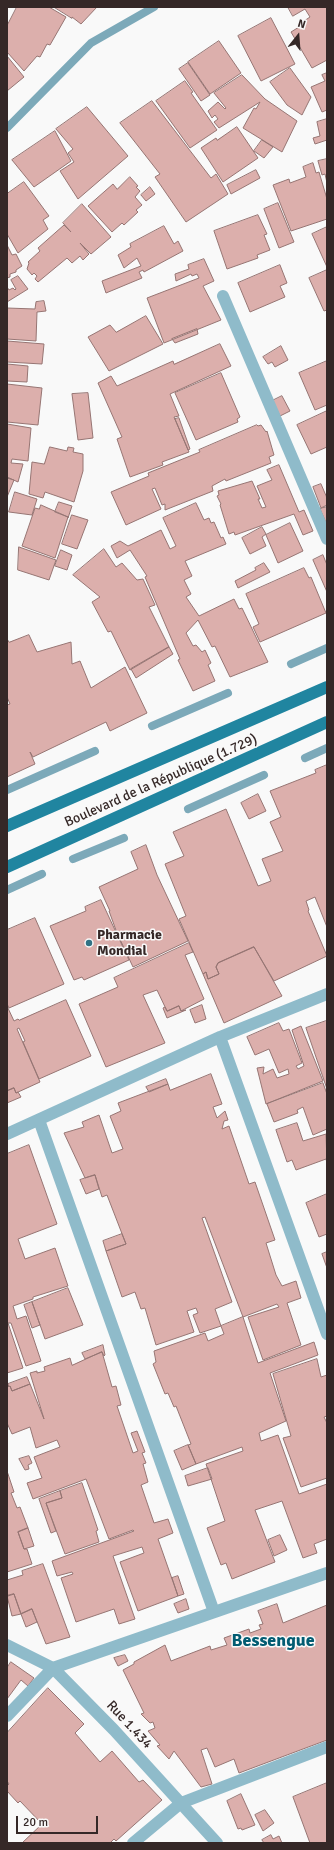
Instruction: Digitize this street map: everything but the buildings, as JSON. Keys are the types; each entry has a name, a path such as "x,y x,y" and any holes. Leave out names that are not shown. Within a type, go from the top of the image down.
{"main road":[{"name":"Boulevard de la République (1.729)","path":"7,826 327,687"},
{"name":"Boulevard de la République (1.729)","path":"7,867 327,722"}],"street":[{"path":"223,296 327,539"},
{"path":"7,1134 220,1037 327,994"},
{"path":"220,1037 327,1334"},
{"path":"39,1120 214,1612"},
{"path":"7,1716 53,1668 327,1573"},
{"name":"Rue 1.434","path":"7,1645 53,1668 114,1730 217,1843"},
{"path":"133,1843 181,1803 327,1748"}],"waterway":[{"path":"7,128 91,43 154,7"},
{"path":"291,664 327,648"},
{"path":"152,726 228,693"},
{"path":"305,758 327,748"},
{"path":"7,790 95,751"},
{"path":"188,809 264,775"},
{"path":"73,859 124,838"},
{"path":"7,890 42,874"}],"place":[{"name":"Pharmacie Mondial","path":"89,943"}],"district":[{"name":"Bessengue","path":"273,1641"}]}
